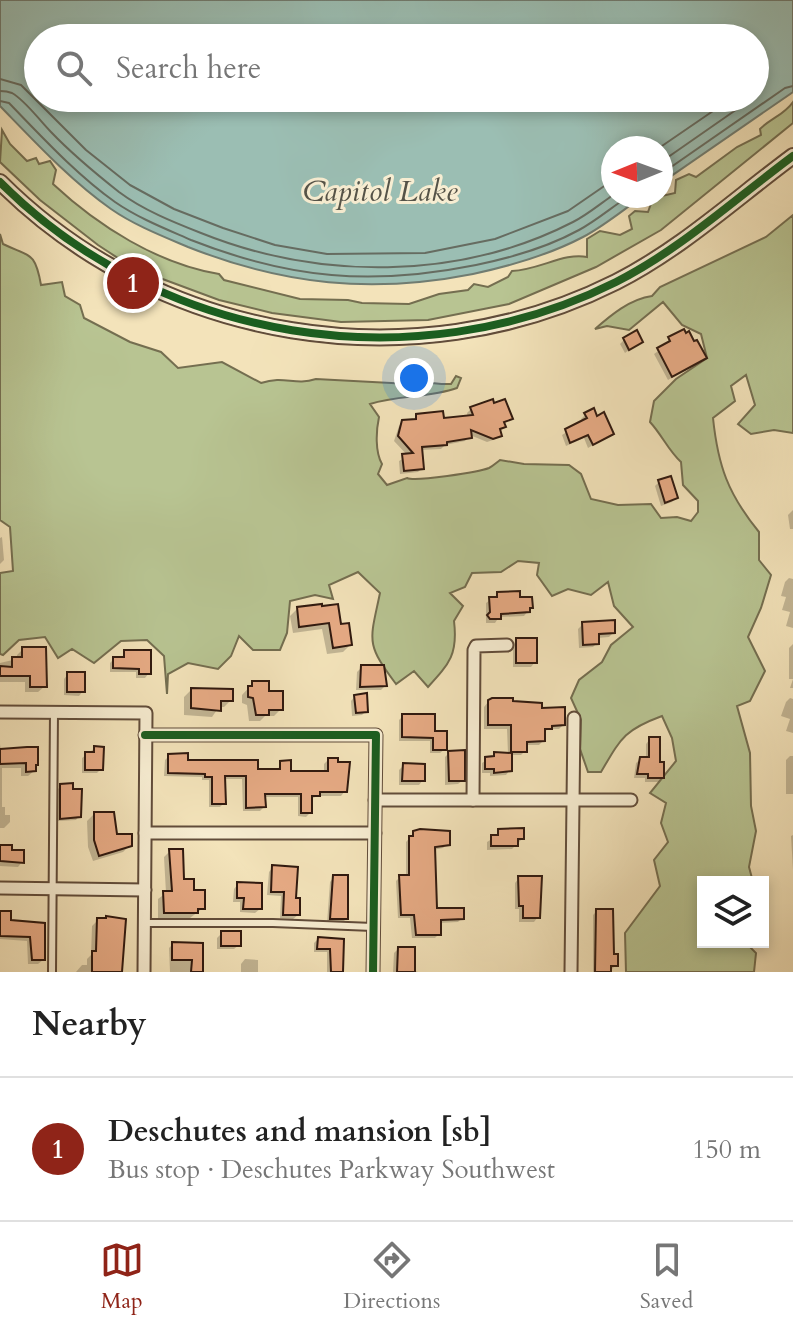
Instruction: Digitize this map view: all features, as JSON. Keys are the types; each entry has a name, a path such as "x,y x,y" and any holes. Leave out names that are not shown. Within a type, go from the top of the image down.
{"street":[{"path":"0,182 75,246 176,297 285,330 370,338 418,338 469,331 524,318 569,303 616,282 664,255 793,156"},
{"path":"473,800 474,650 476,646 507,645"},
{"path":"0,712 146,713 144,972"},
{"path":"571,972 574,718"},
{"path":"145,735 376,735 373,972"},
{"path":"375,800 631,800"},
{"path":"145,833 375,833"},
{"path":"0,888 145,890"}],"lane":[{"path":"52,972 54,712"},
{"path":"144,923 374,927"}],"green space":[{"path":"793,102 793,123 661,230 596,267 509,304 428,320 341,322 272,313 219,300 133,268 40,200 0,162 2,130 10,144 27,161 36,158 39,164 50,161 56,170 53,184 109,228 174,262 219,274 224,280 300,299 409,304 439,294 468,290 474,284 488,287 508,277 512,271 570,257 587,257 587,239 600,231 620,235 632,229 629,216 635,211 673,208 676,180 689,174 696,177 737,147 761,135 760,129"},
{"path":"793,215 793,433 774,430 751,434 738,424 755,405 746,375 731,386 735,401 713,418 726,479 739,505 759,532 759,560 771,575 748,637 765,671 750,701 737,706 750,753 751,806 756,831 749,867 751,876 697,876 697,948 751,948 756,953 754,972 626,972 625,933 660,886 654,860 668,842 661,823 666,803 650,793 676,761 672,738 662,716 625,736 601,772 588,772 580,749 581,720 571,698 579,680 602,662 611,645 633,627 614,606 608,582 591,595 568,589 552,596 537,575 539,563 518,561 501,572 472,573 465,587 450,593 463,606 454,621 455,642 447,664 428,687 414,671 396,684 379,659 372,632 380,593 358,572 329,585 333,599 315,595 290,601 287,633 280,650 253,650 239,636 231,656 218,669 188,663 168,674 167,694 164,656 147,640 121,641 94,663 72,649 58,658 45,637 19,640 3,655 0,654 0,573 13,571 10,527 0,520 0,234 3,244 30,257 41,285 62,282 65,296 80,305 84,318 130,342 161,352 178,368 222,362 261,383 316,379 451,384 456,376 461,378 457,388 370,404 379,417 377,441 382,464 378,474 387,485 407,478 434,478 483,470 500,460 569,465 581,474 591,499 618,505 651,504 661,518 677,517 691,521 698,512 698,501 683,485 681,462 650,422 654,401 676,379 707,358 701,334 682,325 663,302 629,330 607,326 595,329 629,304 652,296 660,287 766,237"}],"water":[{"name":"Capitol Lake","path":"0,0 793,0 793,92 769,109 769,24 24,24 24,112 764,112 673,175 673,136 601,136 601,208 627,208 591,233 570,243 501,267 399,284 294,278 224,260 148,230 111,209 81,186 0,106"}],"building":[{"path":"684,329 686,333 689,331 694,341 697,340 707,358 672,377 657,348 670,341 668,337"},
{"path":"637,330 643,342 629,350 623,338"},
{"path":"493,399 494,403 505,399 513,419 504,422 506,427 500,429 502,436 493,439 471,430 472,438 447,442 447,445 422,447 424,469 404,471 402,454 413,453 398,436 402,420 416,419 416,414 443,411 444,418 473,415 470,407"},
{"path":"594,408 597,416 604,412 614,434 593,445 588,435 570,443 565,429 587,418 584,413"},
{"path":"671,476 678,498 665,503 658,480"},
{"path":"520,591 520,597 532,597 533,608 530,612 501,614 501,619 490,619 487,615 490,612 489,597 497,597 497,592"},
{"path":"338,604 341,624 349,623 352,645 333,648 329,623 299,627 297,607"},
{"path":"615,620 615,633 599,634 599,644 583,645 582,622"},
{"path":"516,638 537,638 537,663 516,663"},
{"path":"22,647 46,647 47,687 30,687 30,676 0,676 0,666 12,667 12,657 22,657"},
{"path":"124,650 151,650 151,674 139,674 139,669 113,668 113,657 124,657"},
{"path":"361,665 384,665 387,686 360,687"},
{"path":"67,672 85,672 85,692 67,692"},
{"path":"252,681 269,681 269,691 283,691 283,710 269,710 269,715 256,715 253,698 248,697 248,686 252,686"},
{"path":"191,688 233,689 233,701 221,701 221,711 191,708"},
{"path":"367,693 368,712 356,713 354,695"},
{"path":"488,700 542,703 542,708 565,707 565,725 545,729 545,741 527,742 527,752 511,752 511,725 488,725"},
{"path":"402,714 435,714 435,731 447,731 447,750 433,750 433,738 402,737"},
{"path":"649,737 660,737 660,762 664,762 664,778 637,774 640,757 649,757"},
{"path":"94,746 104,747 103,770 85,770 85,752 94,752"},
{"path":"38,747 36,771 26,772 26,763 0,764 0,749"},
{"path":"465,750 465,781 449,781 448,751"},
{"path":"494,752 512,753 512,771 494,773 494,769 485,769 485,757 494,756"},
{"path":"188,753 188,760 258,760 258,769 280,769 280,761 291,760 291,771 328,771 328,758 338,758 338,762 350,762 347,792 320,792 320,796 312,796 312,813 301,813 301,794 265,794 266,807 246,808 246,776 225,776 226,804 212,804 212,777 168,773 168,754"},
{"path":"403,763 425,764 425,781 402,781"},
{"path":"73,783 73,789 82,789 81,817 60,819 60,784"},
{"path":"94,812 114,812 117,834 132,834 132,846 99,856 94,840"},
{"path":"524,828 524,839 518,839 518,846 491,846 491,835 498,835 498,829"},
{"path":"420,829 450,831 450,845 435,847 437,908 464,908 464,919 441,920 441,935 416,935 414,915 401,915 399,875 409,875 409,836"},
{"path":"0,845 12,845 12,850 24,850 24,863 0,861"},
{"path":"169,849 183,849 184,879 194,879 194,890 205,890 205,909 198,909 198,913 164,913 163,891 172,891"},
{"path":"272,865 298,867 296,898 300,898 300,915 283,915 284,892 271,892"},
{"path":"333,875 348,875 348,919 330,919"},
{"path":"518,876 542,876 540,918 523,918 523,906 519,906"},
{"path":"237,882 262,883 262,909 243,909 244,898 237,898"},
{"path":"596,909 613,909 614,954 618,954 618,966 611,966 611,972 595,972"},
{"path":"0,911 11,911 11,920 45,923 45,960 32,960 30,937 0,936"},
{"path":"97,918 126,919 122,972 92,972"},
{"path":"221,931 241,931 241,946 221,946"},
{"path":"318,937 344,939 343,972 331,972 330,949 317,949"},
{"path":"172,942 203,943 203,972 191,972 192,960 172,960"},
{"path":"398,947 415,947 415,972 397,972"}],"cycle path":[{"path":"0,182 64,236 135,279 212,311 292,330 374,337 457,332 538,314 616,282 685,239 793,156"},
{"path":"145,735 376,735 373,972"}],"place":[{"name":"Deschutes and mansion [sb]","path":"133,283"}]}
